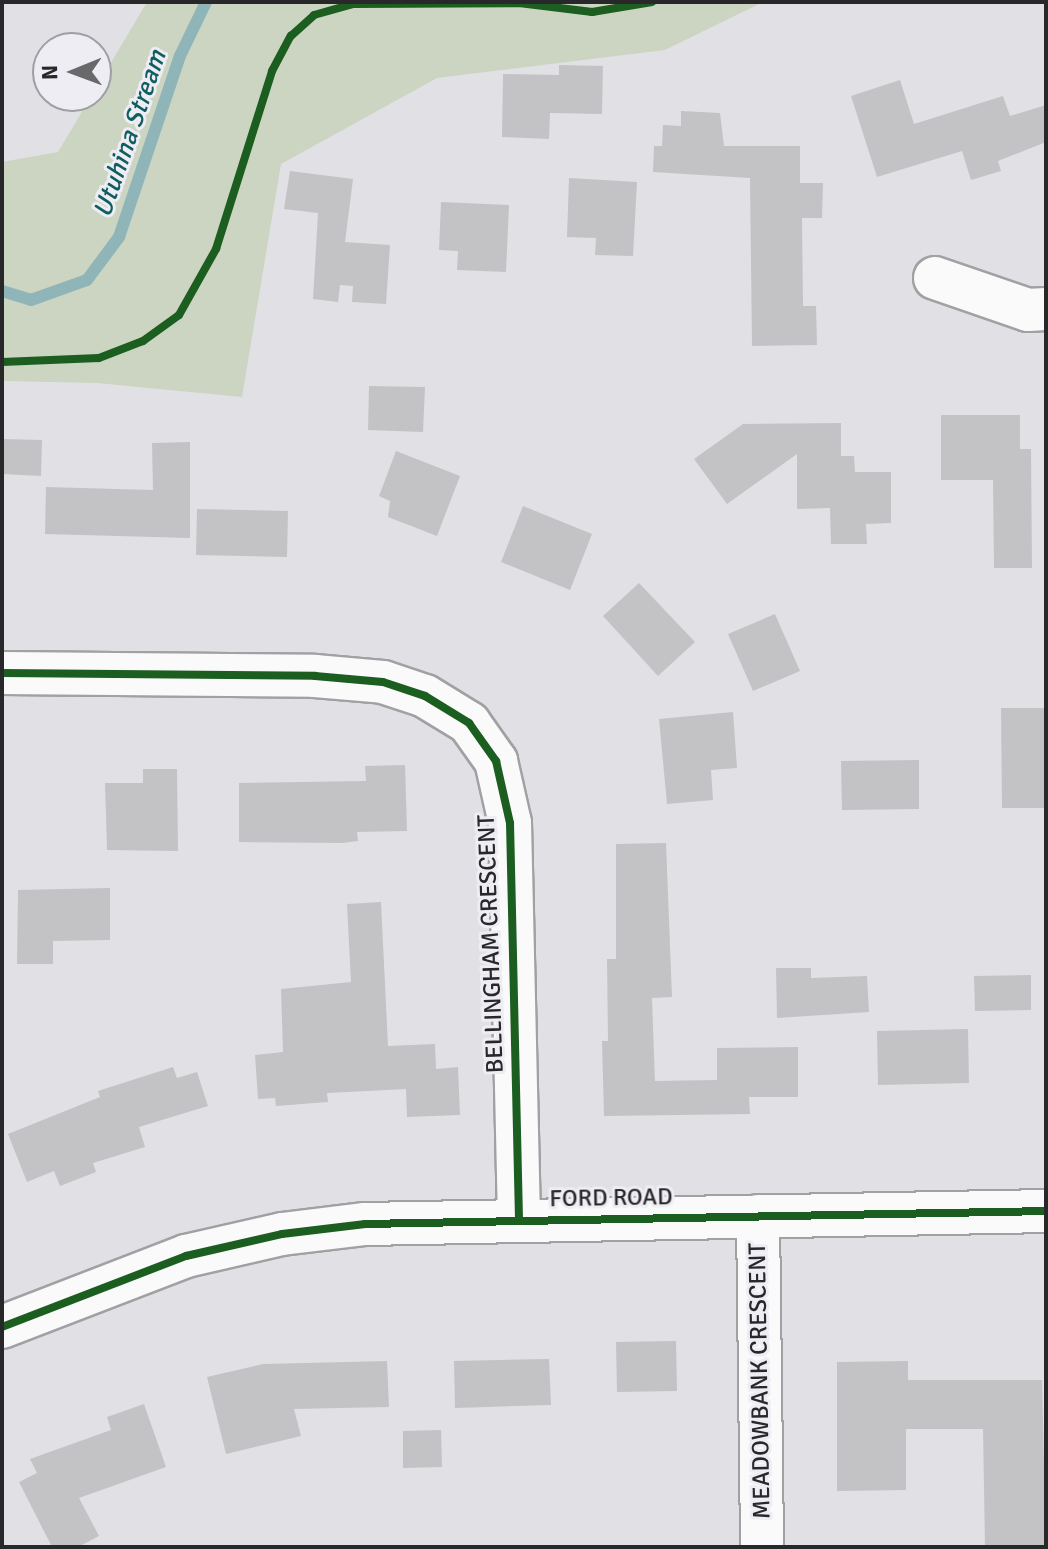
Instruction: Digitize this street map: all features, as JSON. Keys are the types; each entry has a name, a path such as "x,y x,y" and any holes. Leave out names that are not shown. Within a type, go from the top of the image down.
{"street":[{"path":"935,278 1028,310 1046,309"},
{"name":"BELLINGHAM CRESCENT","path":"2,673 315,676 383,682 425,696 469,723 496,761 510,823 519,1219"},
{"name":"FORD ROAD","path":"2,1327 113,1280 282,1234 365,1224 1046,1211"},
{"name":"MEADOWBANK CRESCENT","path":"758,1216 762,1547"}],"green space":[{"path":"147,2 763,2 665,50 437,78 281,164 242,397 97,383 2,381 2,162 58,152 82,112 112,112 112,61"}],"building":[{"path":"559,65 603,66 602,114 550,113 549,139 502,137 503,74 559,75"},
{"path":"900,80 914,124 1003,96 1010,116 1046,105 1046,142 998,161 1001,171 971,180 962,151 877,177 851,96"},
{"path":"681,111 720,113 724,146 800,146 800,183 823,183 822,218 802,218 803,306 816,306 817,345 752,346 750,178 653,172 654,146 662,146 663,125 681,126"},
{"path":"290,171 353,179 345,242 390,245 386,304 352,302 353,286 340,285 338,302 313,299 318,213 284,209"},
{"path":"569,178 637,182 633,256 595,255 596,238 567,237"},
{"path":"441,202 509,205 506,272 457,270 458,251 439,250"},
{"path":"369,386 425,387 423,432 368,430"},
{"path":"941,415 1020,415 1020,449 1031,449 1032,568 994,568 993,480 941,480"},
{"path":"841,423 841,456 854,456 855,472 891,472 891,523 866,524 867,544 831,544 830,508 797,509 797,454 727,504 694,459 743,424"},
{"path":"2,439 42,440 41,476 2,474"},
{"path":"190,442 190,538 45,534 46,487 153,490 152,443"},
{"path":"396,451 460,476 437,536 388,517 390,501 379,496"},
{"path":"523,506 592,534 570,590 501,562"},
{"path":"197,509 288,511 287,557 196,555"},
{"path":"639,583 695,642 658,676 603,616"},
{"path":"775,614 800,671 753,691 728,634"},
{"path":"1001,708 1046,708 1046,808 1002,808"},
{"path":"733,712 737,768 711,770 713,800 667,804 659,719"},
{"path":"919,760 919,809 842,810 841,761"},
{"path":"405,765 407,831 357,832 358,841 342,843 239,842 239,783 366,781 365,766"},
{"path":"143,769 177,769 178,851 107,850 105,783 143,783"},
{"path":"666,843 672,997 652,998 655,1081 717,1080 717,1048 798,1047 798,1097 749,1097 750,1114 604,1116 602,1041 608,1041 607,959 616,959 616,844"},
{"path":"110,888 110,940 53,941 53,964 17,964 18,890"},
{"path":"381,902 388,1046 435,1044 436,1069 458,1067 460,1115 407,1117 406,1089 327,1093 328,1102 276,1106 275,1098 258,1099 255,1055 283,1052 281,989 351,982 347,904"},
{"path":"776,968 811,968 811,978 867,976 869,1012 777,1018"},
{"path":"1031,975 1031,1010 975,1011 974,976"},
{"path":"968,1029 969,1083 878,1085 877,1031"},
{"path":"173,1067 177,1078 197,1072 208,1106 139,1127 145,1147 93,1163 96,1172 60,1186 54,1171 27,1182 8,1134 100,1097 98,1091"},
{"path":"676,1341 677,1391 617,1392 616,1342"},
{"path":"549,1359 551,1405 455,1408 454,1361"},
{"path":"387,1361 389,1407 294,1409 301,1436 226,1454 207,1377 263,1364"},
{"path":"908,1361 908,1380 1042,1380 1046,1547 985,1547 983,1429 906,1429 906,1490 837,1491 837,1362"},
{"path":"144,1404 166,1467 79,1498 99,1536 78,1547 52,1547 19,1482 37,1473 30,1459 111,1430 107,1417"},
{"path":"441,1430 442,1467 403,1468 403,1431"}],"waterway":[{"name":"Utuhina Stream","path":"2,291 31,300 87,280 119,237 180,56 206,2"}],"cycle path":[{"path":"2,362 99,358 143,341 179,315 216,249 272,71 291,36 314,15 353,4 519,3 592,12 652,2"},
{"path":"2,673 315,676 383,682 425,696 469,723 496,761 510,823 519,1219"},
{"path":"2,1327 186,1256 282,1234 365,1224 1046,1211"}]}
